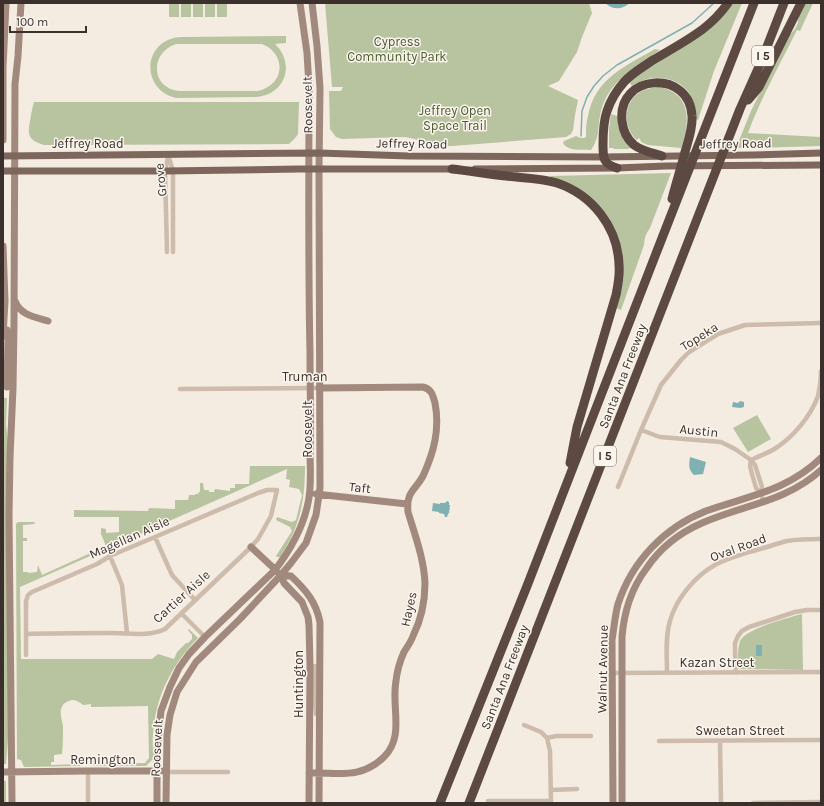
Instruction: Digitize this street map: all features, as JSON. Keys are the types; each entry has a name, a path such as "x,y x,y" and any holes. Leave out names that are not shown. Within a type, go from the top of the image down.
{"highway":[{"path":"616,168 610,166 603,157 604,125 606,112 624,82 640,68 703,29 722,11 728,3"},
{"name":"Santa Ana Freeway","path":"440,803 527,586 656,251 754,3"},
{"name":"Santa Ana Freeway","path":"469,803 740,109 784,3"},
{"path":"740,109 759,87 801,3"},
{"path":"656,251 690,134 692,117 690,106 682,92 671,85 661,82 646,84 638,87 627,98 622,113 622,126 628,138 634,145 666,156"},
{"path":"452,169 535,179 564,186 591,203 600,212 614,236 619,265 616,296 577,427 567,483"}],"main road":[{"name":"Jeffrey Road","path":"3,156 319,153 409,156 603,157 821,153"},
{"name":"Jeffrey Road","path":"3,171 616,168 666,166 821,165"}],"street":[{"path":"3,140 3,68 6,3"},
{"path":"8,387 14,298 15,84 21,3"},
{"name":"Roosevelt","path":"157,803 157,750 162,711 170,687 179,668 189,654 205,637 275,570 290,549 300,531 310,494 309,86 300,3"},
{"name":"Roosevelt","path":"166,803 167,735 170,715 177,692 196,662 240,619 291,563 306,543 316,515 319,495 320,88 312,3"},
{"name":"Grove","path":"168,155 173,171 173,252"},
{"name":"Grove","path":"167,252 165,171 168,155"},
{"path":"3,246 5,301 3,336"},
{"path":"309,286 320,286"},
{"path":"14,298 18,307 24,312 31,316 48,321"},
{"path":"4,322 7,332 10,457 9,516 12,803"},
{"name":"Topeka","path":"618,487 661,385 689,352 718,334 745,324 821,323"},
{"path":"763,502 756,488 752,474 750,466 751,460 775,449 786,441 804,421 818,396 821,371"},
{"name":"Truman","path":"180,389 427,388 432,392 437,415 435,440 422,477 411,491 407,504"},
{"name":"Austin","path":"641,430 660,437 721,442 735,449 751,460"},
{"name":"Walnut Avenue","path":"613,803 612,640 618,605 636,566 661,538 692,517 760,494 790,482 804,473 821,458"},
{"name":"Walnut Avenue","path":"622,803 621,642 626,609 642,574 653,559 668,544 683,533 707,521 794,490 821,470"},
{"name":"Magellan Aisle","path":"26,634 26,601 28,595 32,592 97,564 110,556 267,490 277,490"},
{"name":"Cartier Aisle","path":"26,634 142,634 158,633 165,629 258,539 271,516 277,490"},
{"name":"Taft","path":"310,494 407,504"},
{"name":"Hayes","path":"309,773 352,773 365,770 376,764 385,756 394,740 397,727 395,692 397,673 404,652 413,637 418,624 424,601 425,583 423,566 407,504"},
{"path":"679,525 683,533"},
{"path":"155,537 172,575 195,600"},
{"name":"Oval Road","path":"668,673 667,632 670,621 683,594 696,580 715,565 736,556 786,542 821,539"},
{"name":"Huntington","path":"251,547 281,575 284,582 300,599 307,613 315,666 320,717 319,803"},
{"path":"110,556 122,585 127,633"},
{"name":"Huntington","path":"281,575 291,576 306,591 315,606 320,622 315,666 309,773 309,803"},
{"path":"736,673 735,643 742,631 795,612 821,610"},
{"path":"182,614 205,637"},
{"path":"26,634 26,655"},
{"name":"Kazan Street","path":"612,673 821,672"},
{"path":"488,801 551,802 550,751 547,738 541,732 524,725"},
{"path":"547,738 556,736 591,736"},
{"path":"720,740 721,803"},
{"name":"Sweetan Street","path":"659,741 821,740"},
{"path":"88,771 88,803"},
{"name":"Remington","path":"3,772 228,772"},
{"path":"551,790 577,790"},
{"path":"753,803 821,802"}],"green space":[{"path":"169,3 179,3 179,17 169,17"},
{"path":"181,3 191,3 191,17 181,17"},
{"path":"193,3 203,3 203,17 193,17"},
{"path":"205,3 215,3 215,17 205,17"},
{"path":"217,3 227,3 227,17 217,17"},
{"name":"Cypress Community Park","path":"325,3 589,3 592,13 577,52 559,81 548,86 578,100 571,134 566,137 452,146 437,146 405,137 342,139 336,137 330,129 329,91 341,91 343,87 332,87"},
{"path":"733,3 742,3 714,71 698,120 696,119 696,110 690,94 678,83 670,79 652,78 632,86 629,82 640,72 721,17"},
{"path":"805,3 813,3 800,31 797,30 771,81 748,133 821,137 821,146 736,148 751,111 786,39 798,23 799,13"},
{"path":"286,36 286,43 275,44 285,61 286,69 284,78 274,91 255,97 176,98 164,93 156,85 151,75 150,64 153,54 159,46 169,40 182,37","holes":["176,44 262,44 276,55 280,69 274,83 267,88 258,91 180,91 170,89 163,84 159,78 157,70 161,55 167,49"]},
{"path":"655,49 660,50 624,75 610,91 601,111 598,135 591,150 576,150 565,146 563,143 564,141 576,136 580,138 586,137 587,121 592,103 597,92 605,83 623,68"},
{"path":"657,87 668,90 676,95 682,101 686,109 686,128 681,148 648,145 641,142 639,138 637,140 629,129 627,122 628,109 634,97 641,92"},
{"path":"34,102 299,102 298,134 289,144 44,145 32,139 29,134 29,126"},
{"path":"611,114 617,116 621,133 631,147 628,149 609,148"},
{"path":"671,173 650,228 647,232 644,245 621,310 616,308 622,286 608,218 551,178 551,176"},
{"path":"3,397 7,398 6,425 8,441 8,739 6,764 3,764"},
{"path":"757,415 771,439 748,452 733,428"},
{"path":"250,466 305,466 304,491 297,524 280,557 276,556 292,531 290,527 276,520 277,517 292,522 296,520 302,495 299,489 289,487 290,480 286,479 287,469 20,587 21,659 152,659 158,654 174,659 177,652 192,639 192,635 188,630 189,629 198,638 189,647 175,667 163,689 154,725 153,759 146,766 92,765 94,760 97,760 98,764 145,763 149,758 148,706 91,707 91,704 83,705 78,701 72,700 65,703 61,709 63,726 62,754 54,755 54,762 51,762 51,765 79,764 80,760 80,766 24,767 21,760 17,759 16,524 18,522 35,523 23,525 23,538 27,538 27,541 23,541 23,572 37,572 38,565 42,575 106,546 101,534 101,528 106,529 106,533 119,532 119,517 74,517 74,510 148,511 149,508 175,509 175,500 188,500 189,495 195,495 200,492 200,483 203,483 204,490 209,490 209,492 214,492 215,489 230,491 230,488 235,488 235,484 249,484"},
{"path":"802,614 803,670 739,669 738,648 740,641 744,637 750,632 768,624"},
{"path":"3,781 6,781 6,803 3,803"}],"water":[{"path":"605,3 630,3 620,8 614,8"},
{"path":"740,401 744,402 744,407 732,407 733,402 738,403"},
{"path":"690,457 706,462 703,474 694,475 692,473 689,467"},
{"path":"447,501 450,505 447,517 439,512 432,511 433,503 440,504"},
{"path":"756,645 762,645 762,656 756,656"}],"waterway":[{"path":"581,136 582,111 587,97 603,76 617,65 692,23 714,3"}],"park label":[{"name":"Jeffrey Open Space Trail","path":"455,118"}]}
